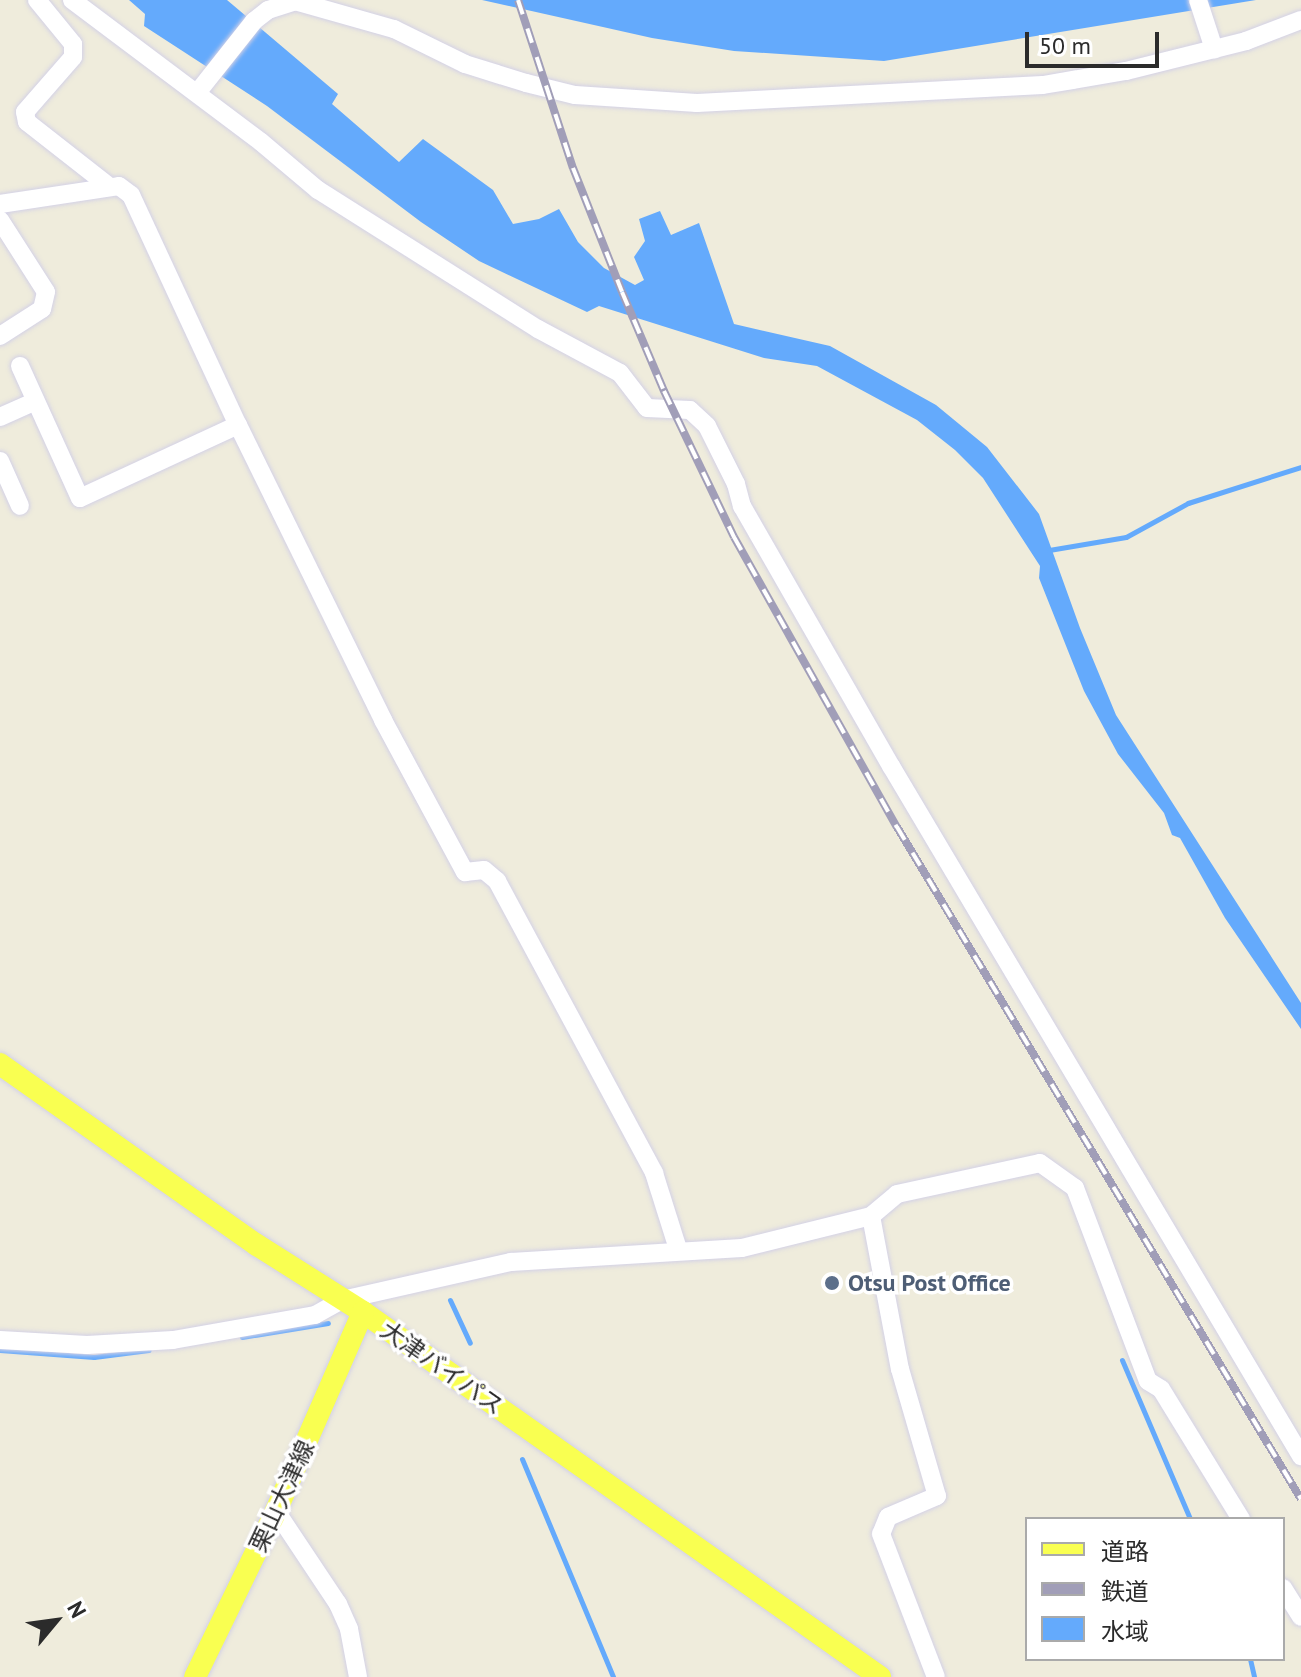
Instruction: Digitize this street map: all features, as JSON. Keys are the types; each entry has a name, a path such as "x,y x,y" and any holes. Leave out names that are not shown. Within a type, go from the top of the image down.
{"main road":[{"name":"大津バイパス","path":"0,1064 257,1245 363,1312 880,1677"},
{"name":"栗山大津線","path":"195,1677 276,1511 363,1312"}],"street":[{"path":"37,0 73,44 73,57 25,112 27,122 110,187"},
{"path":"72,0 201,88 318,190 538,329 620,373 647,408 690,410 707,426 736,484 742,506 891,766 1301,1456"},
{"path":"1198,0 1214,49"},
{"path":"201,88 254,21 268,10 295,1 312,3 394,29 465,64 526,83 575,95 697,103 1043,85 1126,71 1214,49 1301,20"},
{"path":"0,204 119,186 131,195 238,425 383,720 465,872 484,870 497,881 654,1173 678,1249"},
{"path":"0,220 46,292 42,309 0,336"},
{"path":"20,366 80,498 238,425"},
{"path":"0,417 36,401"},
{"path":"0,461 20,506"},
{"path":"0,1340 87,1345 173,1340 315,1315 342,1300 511,1262 678,1249 742,1248 871,1216 897,1194 1040,1163 1063,1176 1075,1188 1148,1381 1161,1389 1240,1517"},
{"path":"871,1216 900,1369 937,1496 888,1517 881,1534 936,1677"},
{"path":"276,1511 338,1604 349,1629 358,1677"},
{"path":"1285,1591 1301,1617"}],"water":[{"path":"129,0 227,0 338,94 332,104 399,162 423,139 493,190 513,224 539,219 559,209 578,242 604,268 635,285 644,280 634,257 645,241 639,219 660,211 671,235 699,223 734,324 830,346 936,405 987,447 1039,514 1080,628 1116,715 1301,1003 1301,1029 1225,918 1180,838 1172,835 1164,813 1118,754 1084,691 1039,578 1040,566 983,478 955,450 917,420 817,366 764,358 599,306 587,312 479,261 421,222 267,106 144,26 145,14"},
{"path":"482,0 1256,0 884,61 734,51 652,38"}],"waterway":[{"path":"1049,550 1126,537 1188,503 1301,467"},
{"path":"450,1300 470,1343"},
{"path":"242,1337 328,1323"},
{"path":"0,1350 94,1357 149,1350"},
{"path":"1122,1360 1189,1517"},
{"path":"522,1459 613,1677"},
{"path":"1250,1661 1254,1677"}],"railway":[{"path":"518,0 573,168 622,292 664,391 734,537 897,827 1301,1499"}],"place":[{"name":"Otsu Post Office","path":"832,1283"}]}
